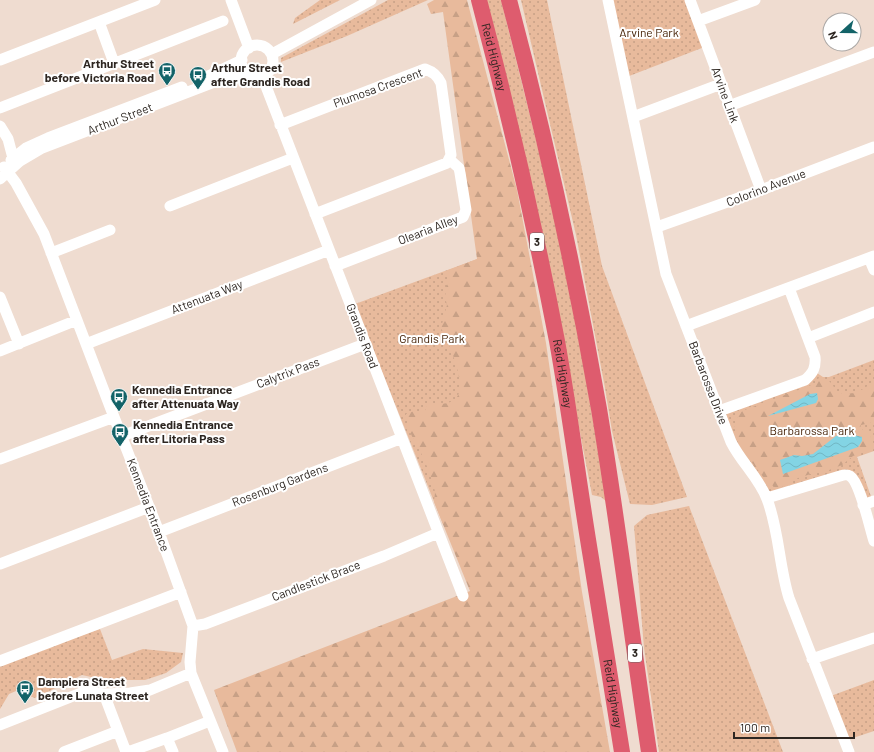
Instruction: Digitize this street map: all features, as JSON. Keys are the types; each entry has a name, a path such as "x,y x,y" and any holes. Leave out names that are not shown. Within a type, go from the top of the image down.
{"highway":[{"name":"Reid Highway","path":"479,0 512,131 538,244 581,486 622,752"},
{"name":"3","path":"509,0 557,196 586,338 610,482 649,752"}],"street":[{"path":"0,60 155,0"},
{"path":"231,0 249,48"},
{"path":"272,54 371,0"},
{"name":"Barbarossa Drive","path":"608,0 666,274 736,453 757,480 767,498 772,514 784,582 848,752"},
{"name":"Arvine Link","path":"690,0 761,190"},
{"path":"698,21 755,0"},
{"path":"0,108 223,21"},
{"path":"99,22 114,63"},
{"path":"256,45 261,45 266,47 272,54 273,65 266,74 262,76 253,76 246,72 242,64 242,60 245,52 249,48 256,45"},
{"path":"729,106 874,52"},
{"name":"Arthur Street","path":"2,174 13,158 26,148 86,122 200,80 242,60"},
{"name":"Plumosa Crescent","path":"280,125 425,70 433,72 441,83 451,155 449,159"},
{"name":"Arthur Street","path":"2,174 42,148 222,79 246,72"},
{"name":"Grandis Road","path":"262,76 463,596"},
{"path":"633,117 721,84"},
{"path":"0,126 8,139 13,158"},
{"path":"8,139 26,148"},
{"name":"Colorino Avenue","path":"656,227 761,190 874,147"},
{"path":"170,206 293,158"},
{"path":"315,214 447,163 449,159"},
{"name":"Olearia Alley","path":"335,266 463,217 466,210 460,172 449,159"},
{"name":"Kennedia Entrance","path":"2,174 30,207 44,234 159,532 193,626 190,662 191,673"},
{"path":"51,253 110,230"},
{"name":"Attenuata Way","path":"86,344 329,250"},
{"path":"686,326 872,257 874,270"},
{"path":"719,411 805,380 814,371 816,365 815,358 789,288"},
{"path":"0,297 19,344"},
{"path":"808,338 874,312"},
{"path":"0,351 77,320"},
{"name":"Calytrix Pass","path":"122,436 365,344"},
{"path":"0,459 114,417"},
{"name":"Rosenburg Gardens","path":"159,532 402,438"},
{"path":"767,498 845,475 849,476 856,484 874,541"},
{"path":"863,505 874,501"},
{"path":"0,564 149,506"},
{"name":"Candlestick Brace","path":"193,626 205,624 384,556 438,533"},
{"path":"0,661 181,592"},
{"path":"812,659 874,638"},
{"path":"0,724 86,691 104,694 130,693 150,690 191,673 224,752"},
{"path":"104,694 127,752 210,721"},
{"path":"64,752 118,730"},
{"path":"167,738 173,752"}],"green space":[{"path":"320,0 340,0 293,24 295,18"},
{"path":"388,0 428,0 347,36 281,62 281,58"},
{"path":"434,0 467,0 517,190 546,343 582,592 610,752 237,752 214,690 470,591 434,502 435,492 433,482 410,432 406,414 414,411 424,413 428,403 447,403 451,402 457,397 460,382 458,372 452,352 441,328 447,305 445,297 448,278 446,271 477,259 443,12 431,14 427,4"},
{"path":"483,0 501,0 552,204 579,338 607,502 601,497 592,495 573,396"},
{"path":"521,0 547,0 602,266 687,497 652,505 630,504 612,431 576,235"},
{"name":"Arvine Park","path":"608,0 690,0 707,46 624,78"},
{"name":"Grandis Park","path":"480,258 443,524 355,304"},
{"name":"Barbarossa Park","path":"874,360 874,451 857,457 873,502 863,505 849,476 767,498 719,411 814,371 823,377 829,377"},
{"name":"Barbarossa Park","path":"819,377 824,380 827,379 838,394 860,391 874,380 874,422 861,425 860,428 870,436 874,449 853,456 842,465 824,472 820,471 792,480 782,487 775,487 768,483 739,446 734,426 736,419 742,411 814,384 817,382"},
{"path":"689,506 783,752 659,752 644,648 634,526 647,515"},
{"path":"100,629 112,660 143,649 183,653 181,662 166,673 145,680 105,680 82,675 35,698 16,691 9,694 0,709 0,664"},
{"path":"874,680 874,731 844,741 828,697"}],"water":[{"path":"817,393 818,399 816,403 768,416 810,394"},
{"path":"846,433 862,437 862,441 858,447 783,474 780,460 794,455 802,456 813,454 836,436"}],"place":[{"name":"Arthur Street before Victoria Road","path":"167,86"},
{"name":"Arthur Street after Grandis Road","path":"198,90"},
{"name":"Kennedia Entrance after Attenuata Way","path":"119,412"},
{"name":"Kennedia Entrance after Litoria Pass","path":"120,447"},
{"name":"Dampiera Street before Lunata Street","path":"25,704"}]}
